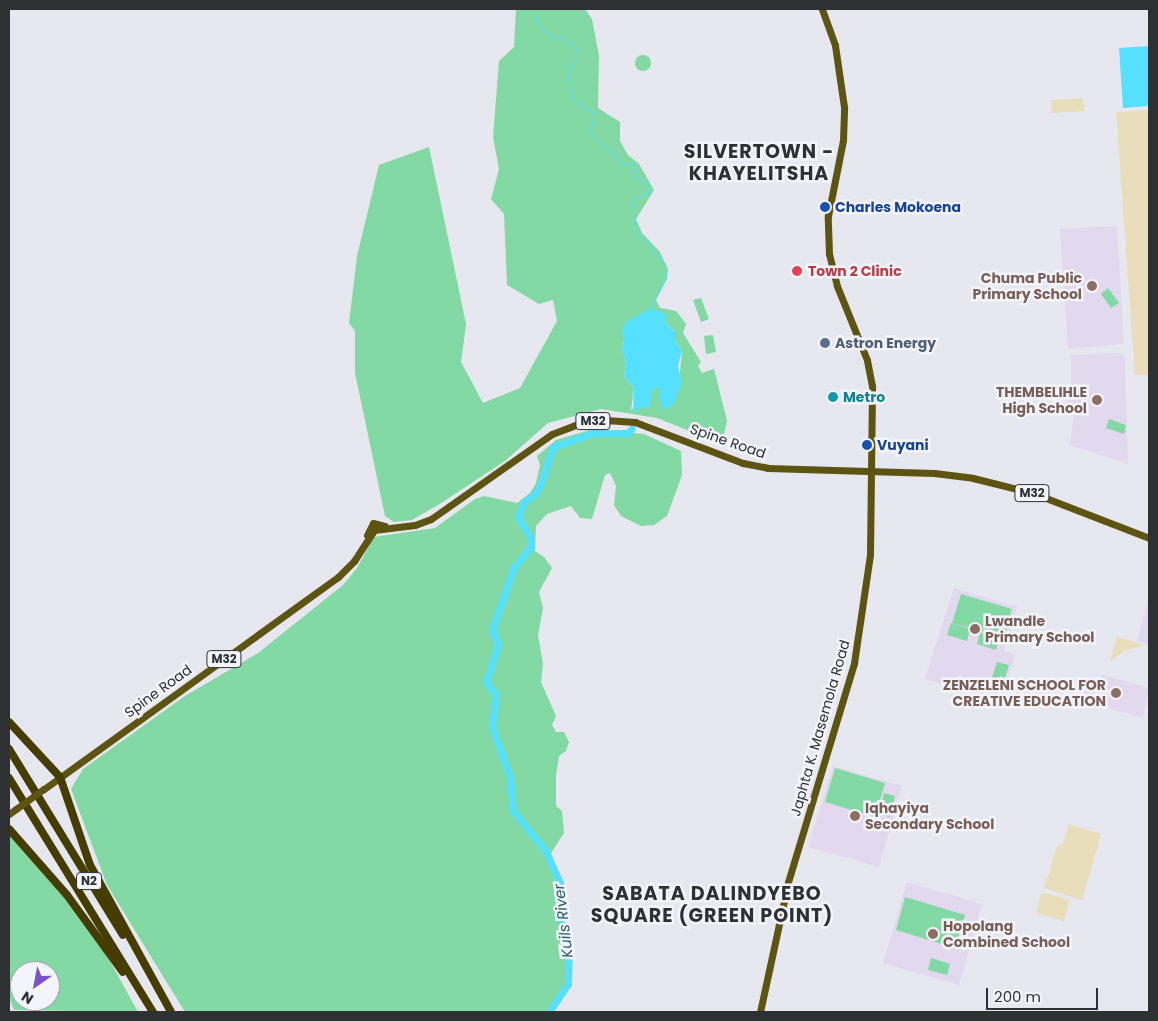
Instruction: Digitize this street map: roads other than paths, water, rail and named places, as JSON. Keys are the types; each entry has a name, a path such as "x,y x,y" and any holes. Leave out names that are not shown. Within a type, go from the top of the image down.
{"highway":[{"path":"9,722 60,777 90,865 171,1012"},
{"name":"N2","path":"9,749 171,1012"},
{"name":"N2","path":"9,778 152,1012"},
{"path":"9,829 67,894 152,1012"}],"main road":[{"name":"Japhta K. Masemola Road","path":"760,1012 786,889 859,642 870,554 870,373 835,280 828,242 828,216 843,140 844,111 839,64 822,9"},
{"name":"Spine Road","path":"9,814 338,577 374,528 410,526 432,519 552,434 575,424 598,420 646,424 757,467 934,473 994,482 1033,493 1147,536"}],"water":[{"path":"1149,46 1149,106 1123,108 1119,48"},
{"path":"651,308 666,314 665,322 675,332 675,340 682,351 678,366 682,383 673,405 662,410 658,385 651,393 650,408 642,407 633,413 634,388 624,376 626,363 622,350 624,341 622,331 626,322"}],"waterway":[{"name":"Kuils River","path":"535,9 536,22 551,38 560,36 576,48 577,56 567,73 570,92 573,100 594,113 590,132 622,163 633,164 636,168 634,175 649,186 648,192 631,200 636,231 665,264 666,277 650,309"},
{"name":"Kuils River","path":"549,1012 568,984 569,943 560,918 560,883 546,851 513,811 510,777 492,727 496,695 486,682 498,644 492,630 514,567 531,547 530,537 518,517 524,502 536,493 553,447 593,433 628,433 632,428"}],"place":[{"name":"Charles Mokoena","path":"825,207"},
{"name":"Town 2 Clinic","path":"797,271"},
{"name":"Chuma Public Primary School","path":"1092,286"},
{"name":"Astron Energy","path":"825,343"},
{"name":"Metro","path":"833,397"},
{"name":"THEMBELIHLE High School","path":"1097,400"},
{"name":"Vuyani","path":"867,445"},
{"name":"Lwandle Primary School","path":"975,629"},
{"name":"ZENZELENI SCHOOL FOR CREATIVE EDUCATION","path":"1116,693"},
{"name":"Iqhayiya Secondary School","path":"855,816"},
{"name":"Hopolang Combined School","path":"933,934"}],"district":[{"name":"SILVERTOWN - KHAYELITSHA","path":"759,163"},
{"name":"SABATA DALINDYEBO SQUARE (GREEN POINT)","path":"712,905"}]}
